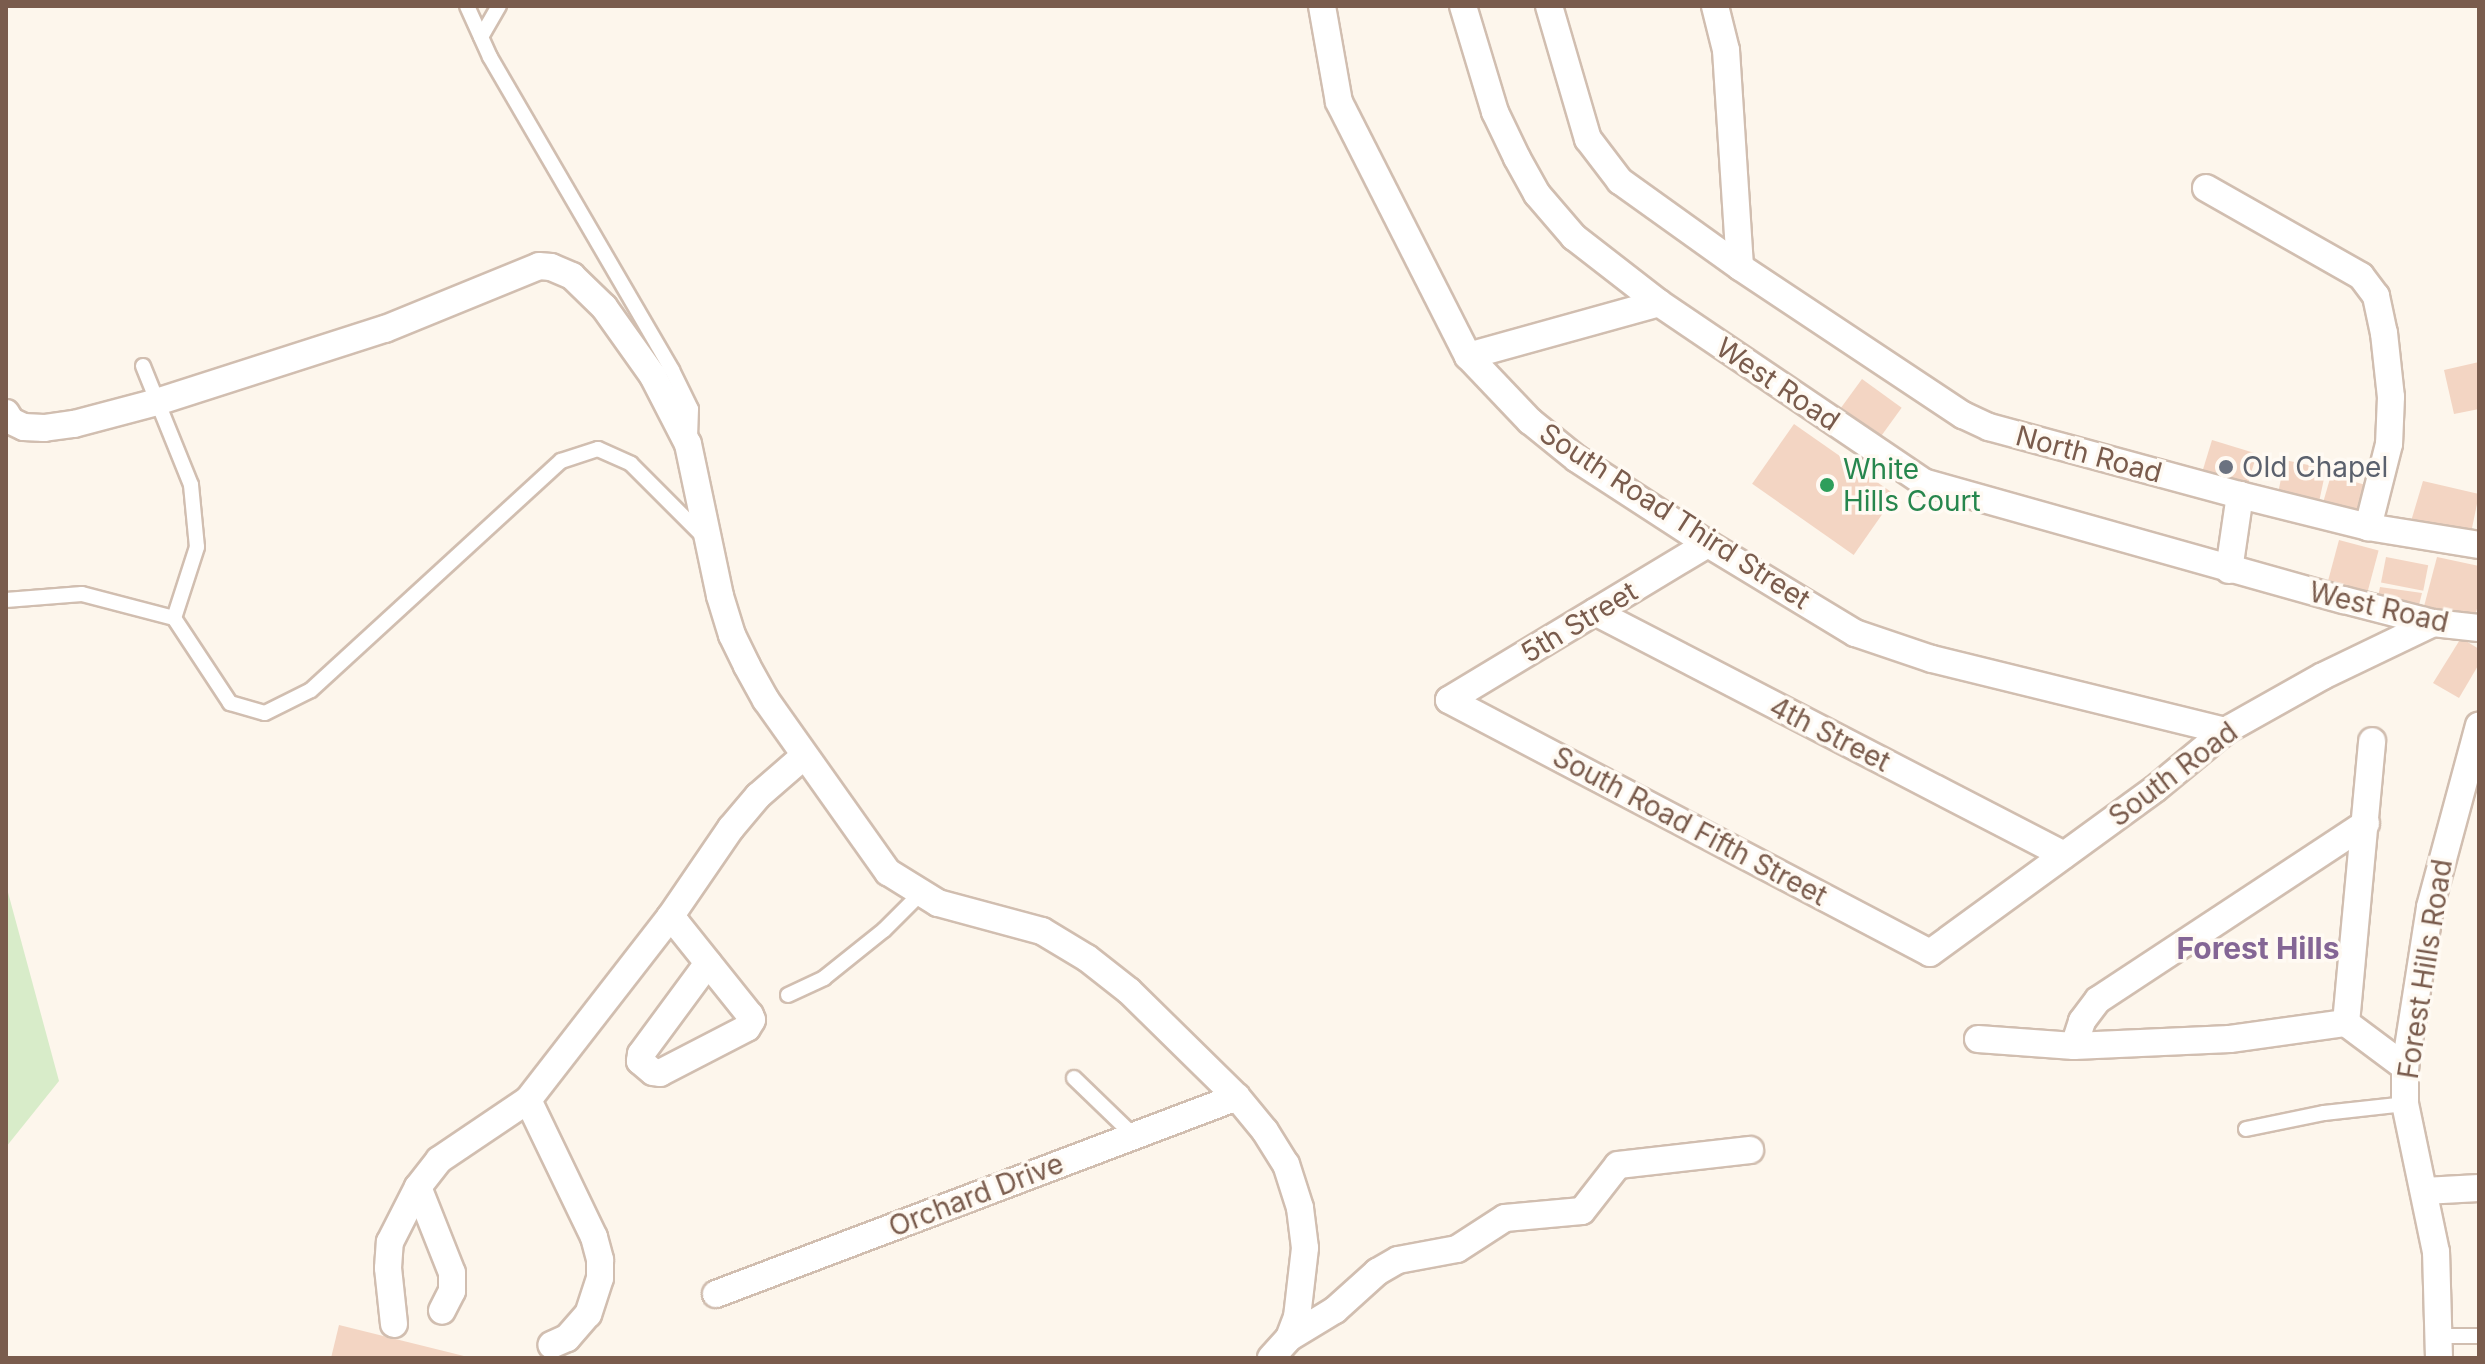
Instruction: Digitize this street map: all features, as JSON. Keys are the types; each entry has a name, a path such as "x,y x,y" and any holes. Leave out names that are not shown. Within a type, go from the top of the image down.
{"street":[{"name":"South Road Third Street","path":"1322,6 1339,102 1468,356 1530,421 1577,459 1708,544 1855,633 1932,659 2225,731"},
{"name":"West Road","path":"1463,6 1495,112 1537,194 1574,237 1659,303 1923,482 2229,570 2433,623 2479,628"},
{"name":"North Road","path":"1549,6 1588,139 1620,181 1740,267 1963,415 1989,427 2240,495 2368,527 2479,545"},
{"path":"1715,6 1726,50 1740,267"},
{"path":"2206,188 2257,214 2361,276 2376,296 2384,333 2389,444 2368,527"},
{"path":"6,413 24,427 44,428 157,402 385,329 539,266 551,267 572,276 604,307 653,376 688,444 732,635 766,700 888,872 938,903 1042,931 1087,958 1129,991 1237,1097 1286,1164 1300,1208 1305,1248 1302,1286 1289,1338"},
{"path":"1468,356 1659,303"},
{"path":"2229,570 2240,495"},
{"name":"5th Street","path":"1449,700 1708,544"},
{"name":"4th Street","path":"1595,612 2064,855"},
{"name":"South Road","path":"1930,953 2225,731 2323,676 2433,623"},
{"name":"South Road Fifth Street","path":"1449,700 1930,953"},
{"name":"Forest Hills Road","path":"2440,1347 2436,1252 2405,1104 2405,1067 2430,907 2479,728"},
{"path":"2346,1023 2372,741"},
{"path":"394,1324 388,1268 390,1242 418,1187 439,1160 528,1100 670,917 758,796 804,756"},
{"path":"2074,1046 2082,1021 2098,1000 2366,823"},
{"path":"670,917 708,963"},
{"path":"1978,1039 2074,1046 2230,1039 2346,1023 2405,1067"},
{"name":"Orchard Drive","path":"716,1294 1237,1097"},
{"path":"528,1100 594,1237 600,1260 600,1278 588,1314 567,1338 551,1345"},
{"path":"1271,1358 1289,1338 1335,1310 1377,1272 1398,1260 1457,1249 1505,1218 1582,1211 1618,1165 1750,1150"},
{"path":"418,1187 452,1273 452,1291 442,1311"},
{"path":"2424,1191 2479,1188"}],"lane":[{"path":"467,6 481,37 672,370 691,409 693,430 688,444"},
{"path":"481,37 499,6"},
{"path":"143,366 191,485 197,547 174,618"},
{"path":"6,600 82,594 174,618 230,703 265,713 311,690 561,461 598,449 631,464 651,480 710,543"},
{"path":"788,995 824,978 884,930 920,894"},
{"path":"1074,1078 1133,1135"},
{"path":"2246,1129 2324,1113 2405,1104"},
{"path":"2440,1347 2479,1336"}],"green space":[{"path":"6,885 59,1081 6,1147"}],"building":[{"path":"2479,362 2479,409 2454,414 2444,370"},
{"path":"1862,379 1902,408 1876,443 1836,415"},
{"path":"1794,424 1896,495 1854,555 1752,484"},
{"path":"2212,440 2257,454 2245,492 2200,478"},
{"path":"2285,460 2326,469 2318,506 2277,497"},
{"path":"2331,475 2366,485 2357,516 2322,506"},
{"path":"2423,481 2479,494 2470,538 2409,528"},
{"path":"2339,540 2379,551 2366,599 2326,588"},
{"path":"2386,557 2428,565 2423,591 2381,583"},
{"path":"2437,557 2479,566 2479,602 2474,619 2422,614"},
{"path":"2380,587 2422,593 2417,613 2377,601"},
{"path":"2461,638 2479,649 2479,664 2459,698 2433,683"},
{"path":"339,1325 468,1357 468,1358 331,1358"}],"place":[{"name":"Old Chapel","path":"2226,467"},
{"name":"White Hills Court","path":"1827,485"}],"district":[{"name":"Forest Hills","path":"2258,948"}]}
